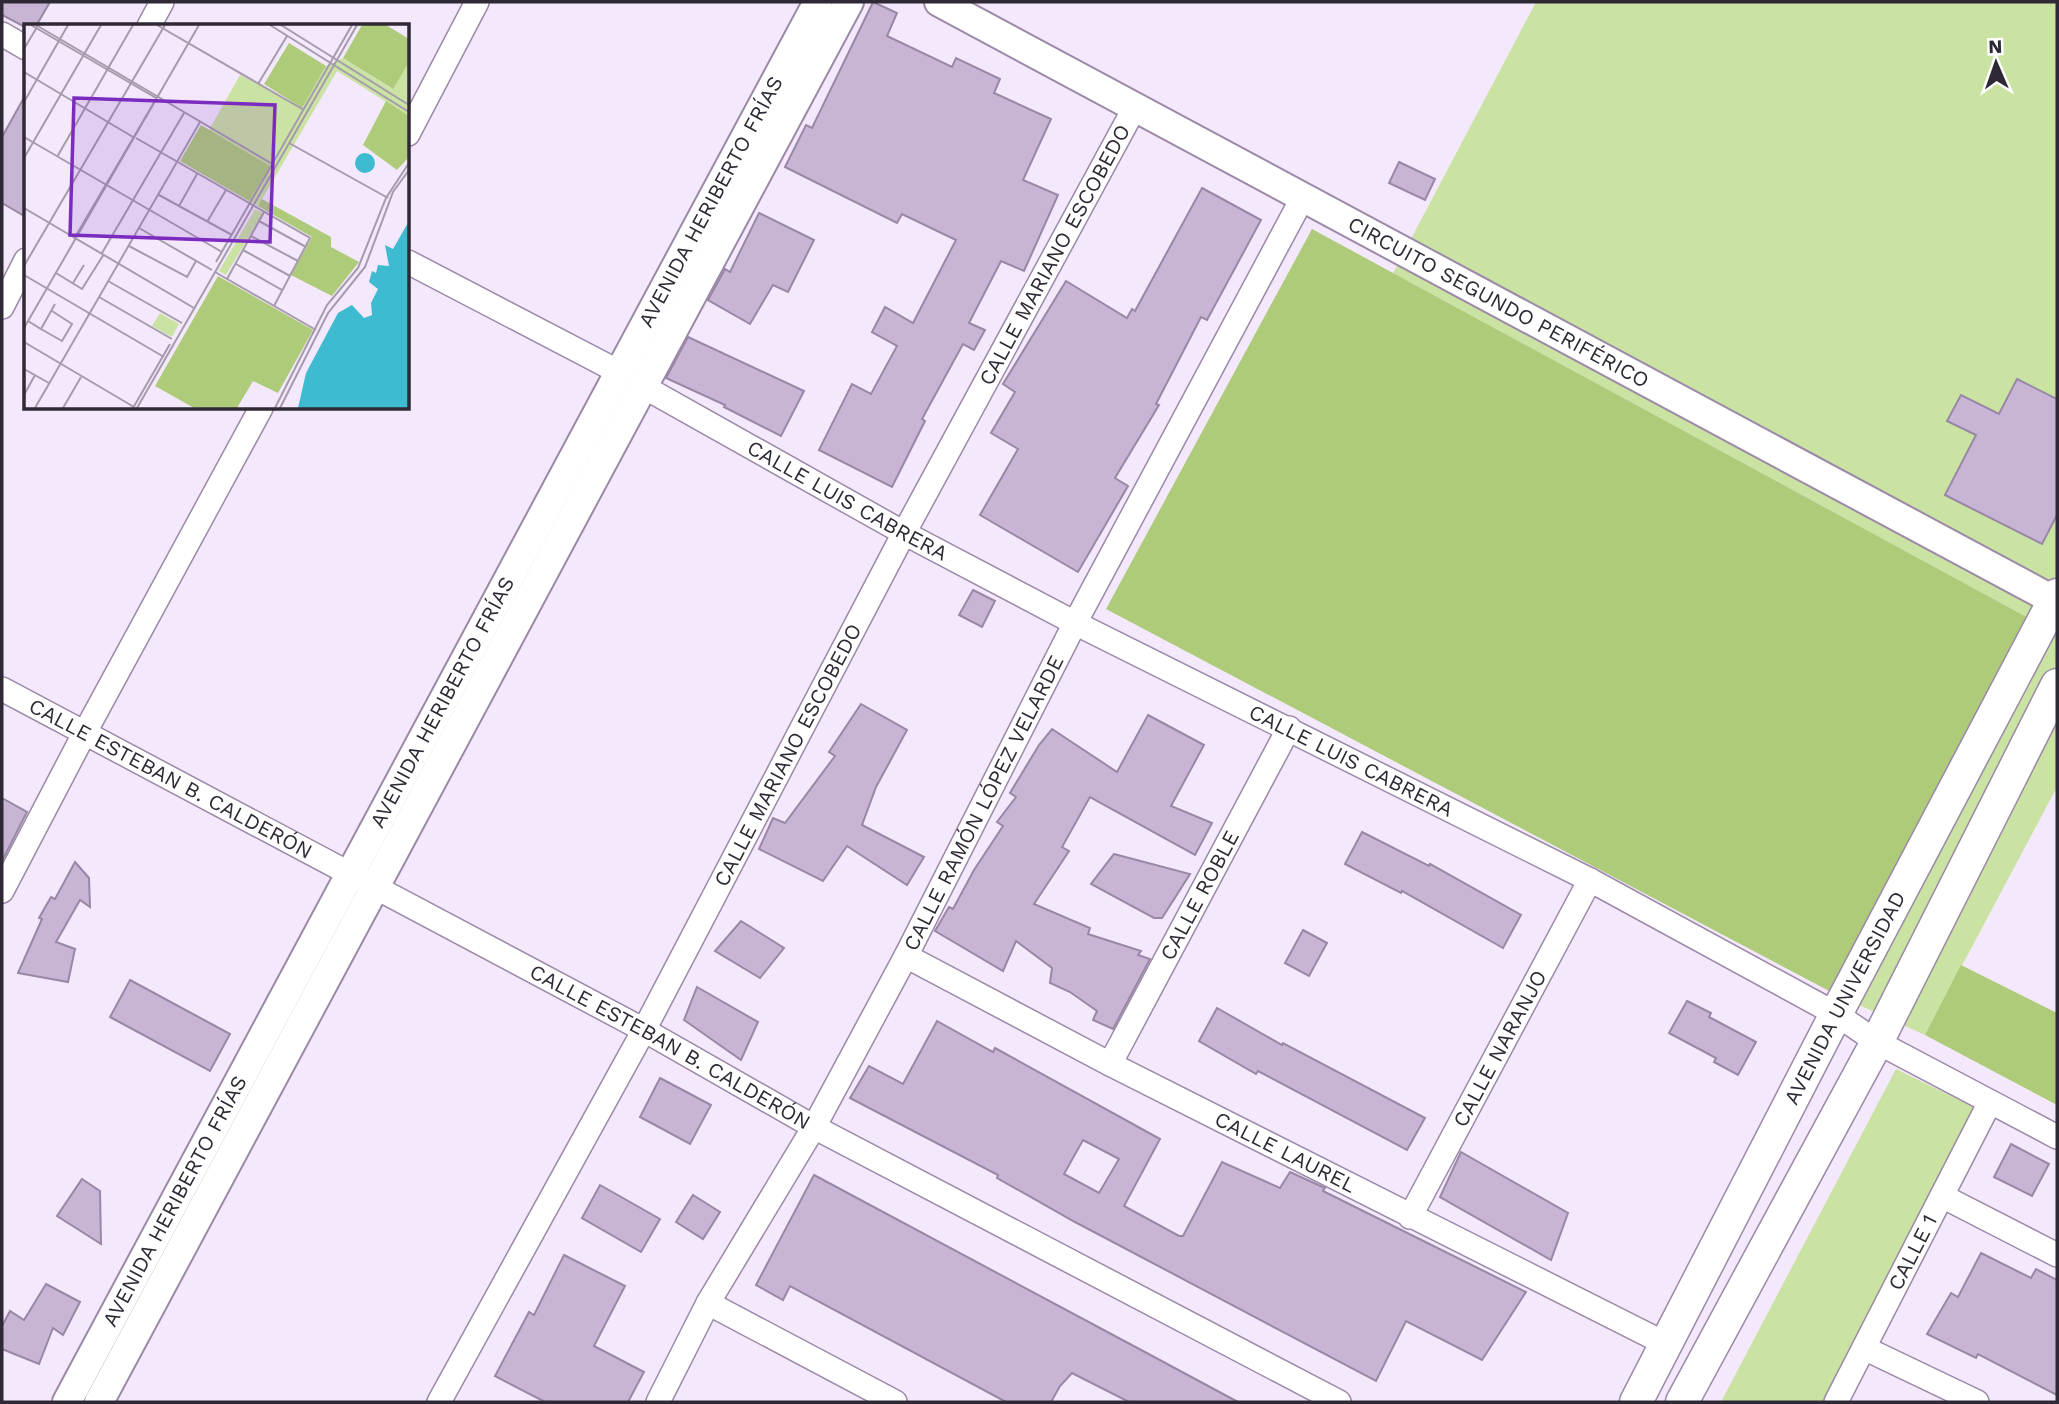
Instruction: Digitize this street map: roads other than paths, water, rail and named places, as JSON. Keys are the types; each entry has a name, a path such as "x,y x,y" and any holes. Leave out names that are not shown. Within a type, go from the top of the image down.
{"main road":[{"name":"AVENIDA UNIVERSIDAD","path":"1636,1402 1836,1014 2056,599"},
{"path":"1682,1402 1877,1042 2057,685"}],"street":[{"path":"150,24 162,2"},
{"path":"410,130 477,2"},
{"name":"AVENIDA HERIBERTO FRÍAS","path":"67,1402 818,2"},
{"name":"AVENIDA HERIBERTO FRÍAS","path":"99,1402 849,2"},
{"name":"CIRCUITO SEGUNDO PERIFÉRICO","path":"939,2 2056,599"},
{"path":"2,34 24,47"},
{"name":"CALLE MARIANO ESCOBEDO","path":"439,1402 644,1030 904,533 1135,107"},
{"name":"CALLE RAMÓN LÓPEZ VELARDE","path":"658,1402 708,1303 814,1127 906,956 1075,623 1303,197"},
{"path":"410,263 619,372"},
{"path":"2,307 24,264"},
{"name":"CALLE LUIS CABRERA","path":"644,387 904,533 1075,623 1590,880 1836,1014 1877,1042 2057,1137"},
{"path":"2,891 260,410"},
{"name":"CALLE ESTEBAN B. CALDERÓN","path":"2,689 644,1030 814,1127 1339,1402"},
{"name":"CALLE ROBLE","path":"1110,1064 1289,729"},
{"name":"CALLE NARANJO","path":"1410,1217 1590,880"},
{"name":"CALLE LAUREL","path":"906,956 1110,1064 1666,1344"},
{"name":"CALLE 1","path":"1836,1402 1990,1102"},
{"path":"1942,1195 2057,1255"},
{"path":"708,1303 895,1402"},
{"path":"1864,1348 1976,1402"}]}
